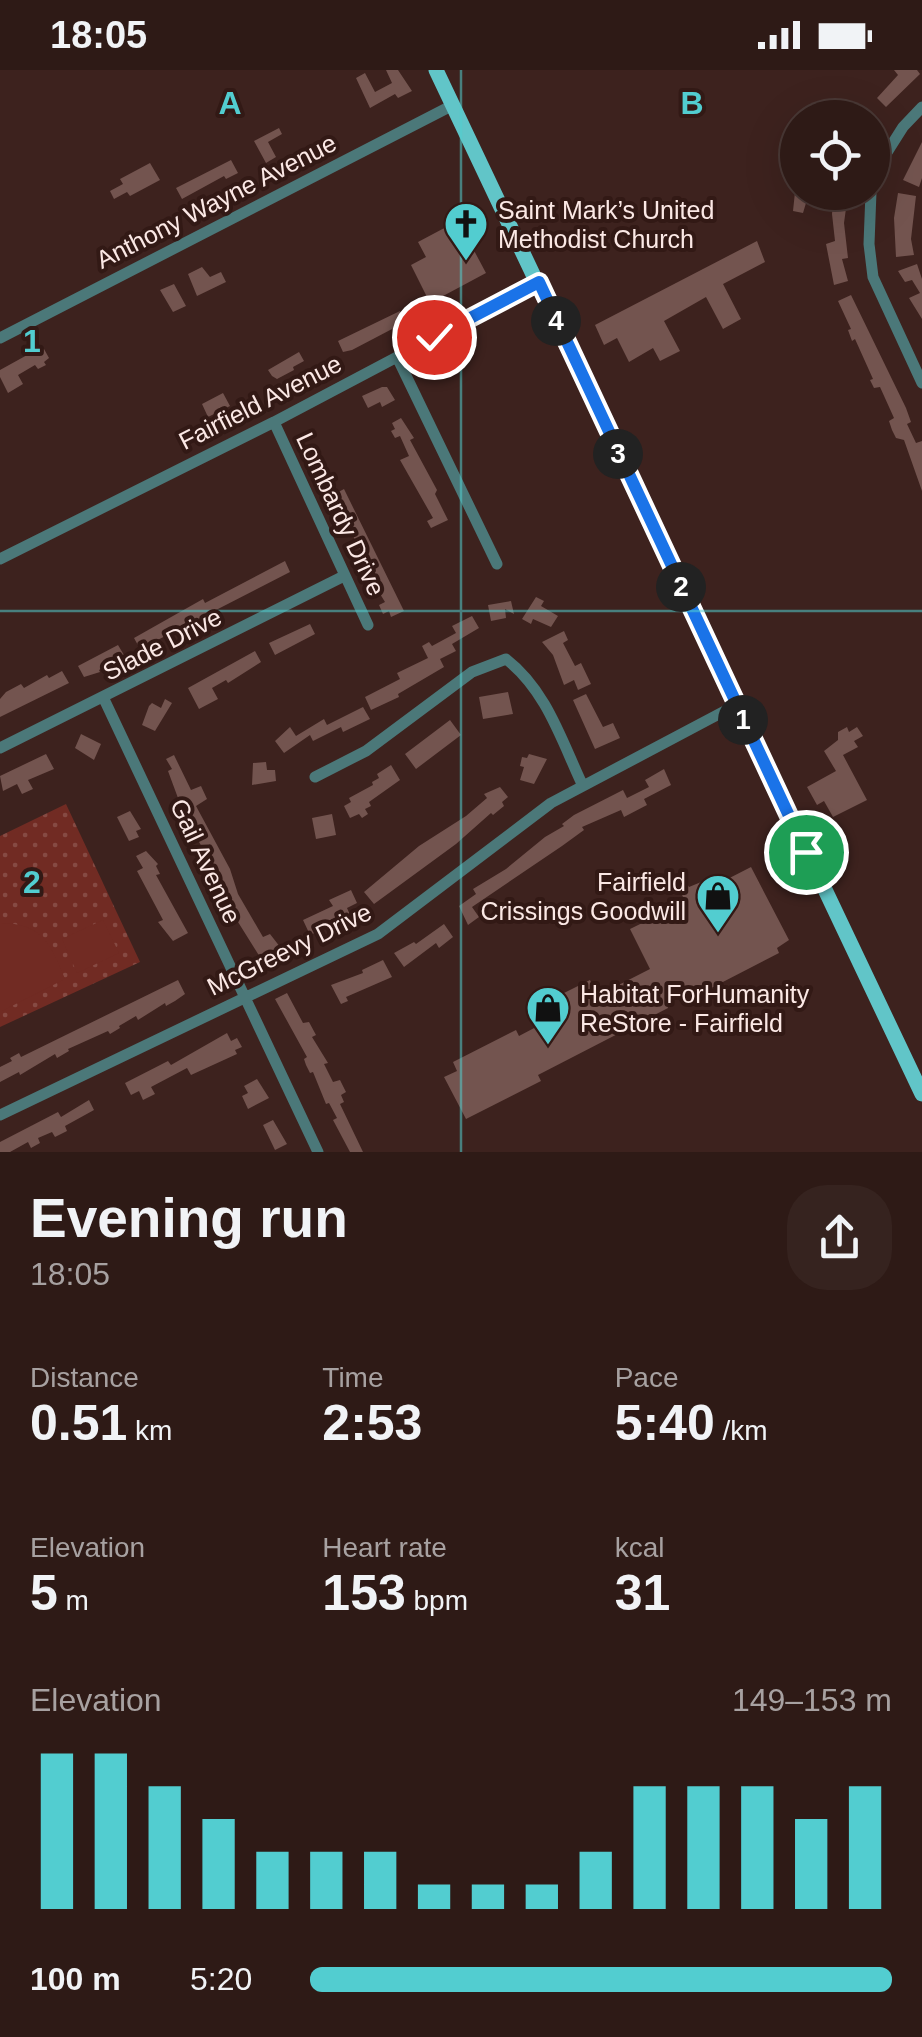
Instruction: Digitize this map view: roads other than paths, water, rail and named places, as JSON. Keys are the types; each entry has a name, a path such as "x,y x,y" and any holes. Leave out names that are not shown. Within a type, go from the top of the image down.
{"main road":[{"path":"436,70 922,1094"}],"street":[{"name":"Anthony Wayne Avenue","path":"0,338 452,105"},
{"path":"890,147 922,107"},
{"path":"870,210 872,277 922,383"},
{"name":"Fairfield Avenue","path":"0,559 274,422 539,282"},
{"path":"397,356 497,564"},
{"name":"Lombardy Drive","path":"274,422 368,625"},
{"name":"Slade Drive","path":"0,748 344,576"},
{"path":"315,777 366,751 472,672 506,658 540,692 582,784"},
{"name":"Gail Avenue","path":"104,699 318,1152"},
{"name":"McGreevy Drive","path":"0,1114 378,934 550,803 736,705"}],"place":[{"name":"Saint Mark’s United Methodist Church","path":"466,262"},
{"name":"Fairfield Crissings Goodwill","path":"718,934"},
{"name":"Habitat ForHumanity ReStore - Fairfield","path":"548,1046"}]}
